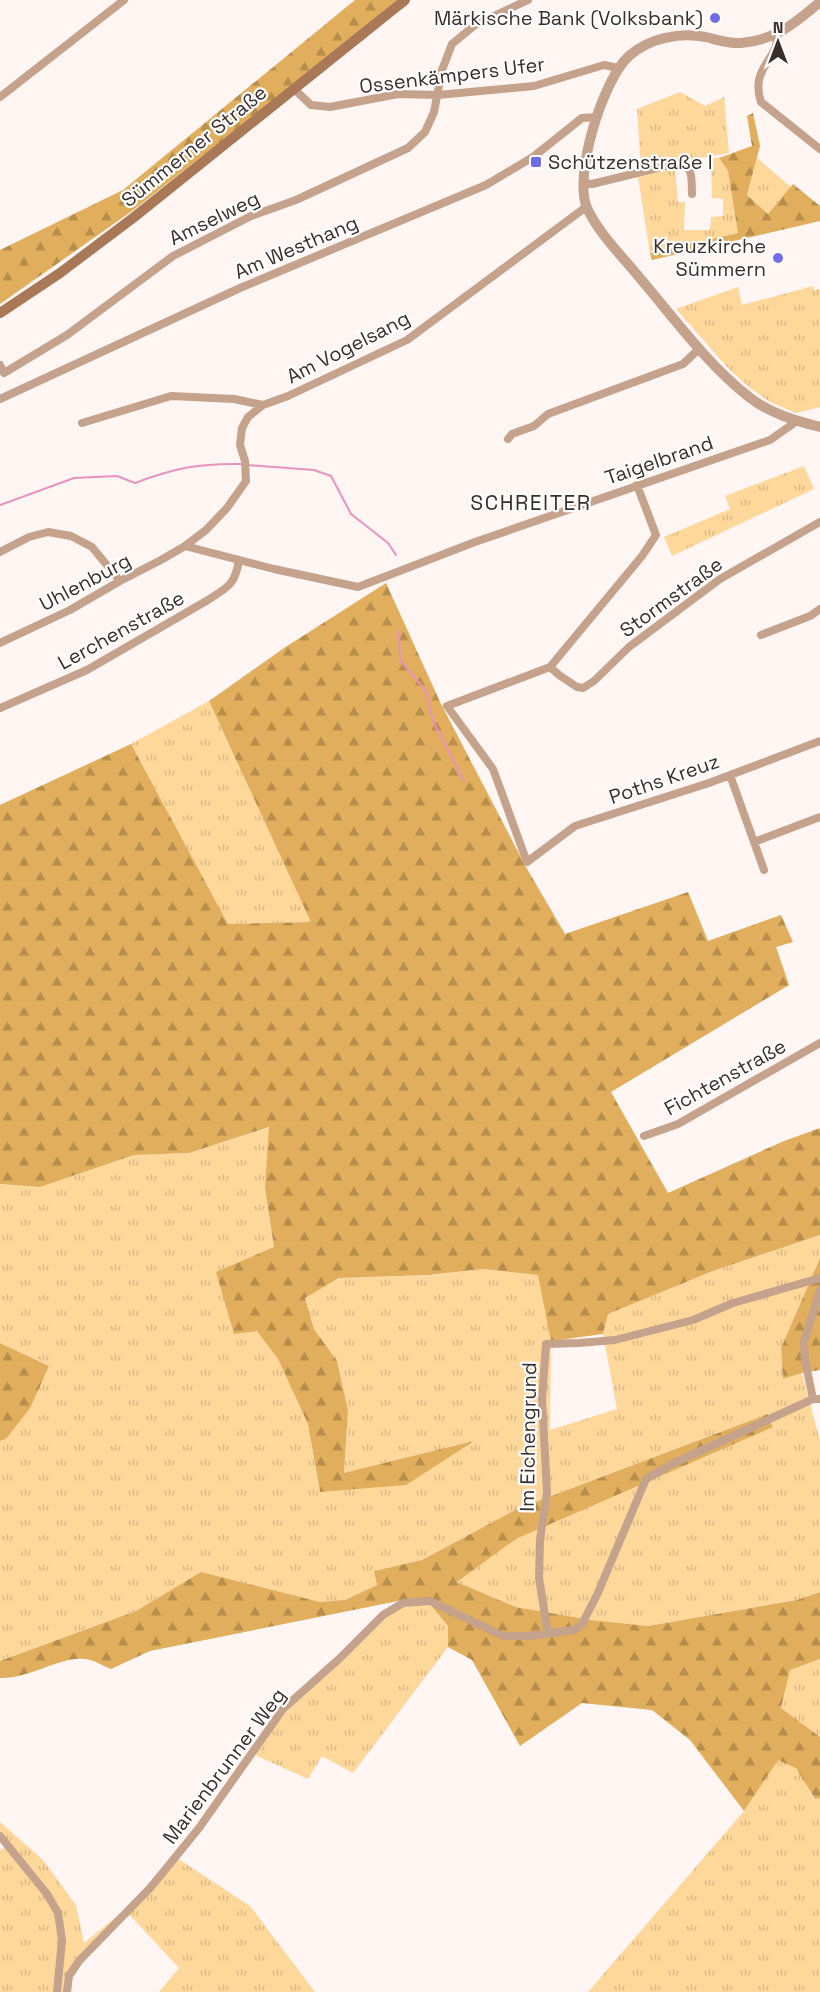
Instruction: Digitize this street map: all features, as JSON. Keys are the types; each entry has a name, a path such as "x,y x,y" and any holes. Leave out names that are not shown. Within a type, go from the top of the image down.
{"main road":[{"name":"Sümmerner Straße","path":"0,313 60,273 133,218 405,0"}],"street":[{"path":"0,97 124,0"},
{"path":"438,95 442,70 452,44 475,25 528,0"},
{"path":"820,2 789,27 776,34 740,43 680,35 661,39 635,52 618,68 597,117 587,156 584,183 586,207 597,226 724,375 751,399 797,421 820,427"},
{"path":"776,34 778,42 776,48 759,76 760,102 820,149"},
{"name":"Ossenkämpers Ufer","path":"294,89 311,105 330,107 398,94 438,95 534,87 604,65 618,68"},
{"name":"Amselweg","path":"0,365 4,373 67,335 172,256 251,216 296,200 408,148 425,132 434,112 438,95"},
{"name":"Am Westhang","path":"0,399 240,288 486,185 533,157 582,118 597,117"},
{"path":"584,183 592,184 682,164 688,167 690,172 692,194"},
{"name":"Am Vogelsang","path":"185,546 206,530 227,508 246,481 245,461 240,445 242,428 248,417 263,405 288,396 407,340 586,207"},
{"path":"508,439 512,434 534,426 548,414 683,364 700,348"},
{"path":"82,423 171,396 234,399 263,405"},
{"name":"Taigelbrand","path":"185,546 239,561 358,587 475,542 770,440 797,421"},
{"path":"550,667 642,556 656,534 638,485"},
{"name":"Stormstraße","path":"550,667 577,687 583,688 594,681 629,647 720,579 820,522"},
{"path":"0,552 29,537 48,532 71,536 92,547 120,581"},
{"name":"Uhlenburg","path":"0,643 70,610 185,546"},
{"name":"Lerchenstraße","path":"0,708 87,670 208,600 226,587 236,576 239,561"},
{"path":"761,635 810,616 820,609"},
{"name":"Poths Kreuz","path":"550,667 447,706 493,769 527,862 575,826 730,775 820,741"},
{"path":"730,775 764,870"},
{"path":"754,842 820,817"},
{"name":"Fichtenstraße","path":"644,1136 678,1124 820,1042"},
{"name":"Im Eichengrund","path":"548,1634 539,1578 540,1540 547,1492 542,1399 546,1344 579,1343 625,1337 693,1320 733,1303 820,1278"},
{"path":"817,1399 805,1360 804,1342 820,1290"},
{"name":"Marienbrunner Weg","path":"67,1992 69,1976 79,1960 151,1887 199,1828 284,1708 340,1658 383,1614 403,1604 430,1601 503,1636 529,1636 574,1630 582,1623 597,1595 646,1479 672,1464 817,1399"},
{"path":"0,1836 47,1894 58,1913 62,1940 57,1992"}],"green space":[{"path":"355,0 397,0 132,211 0,304 0,250 123,190"},
{"path":"680,92 705,106 724,97 729,153 641,168 637,109"},
{"path":"753,113 760,146 747,195 768,214 793,184 820,206 820,221 652,260 650,253 738,233 728,171 719,158 752,146 747,116"},
{"path":"711,158 719,158 728,171 738,233 650,253 638,177 675,168 678,202 685,202 684,230 710,230 711,217 723,216 723,199 712,198"},
{"path":"757,158 791,187 768,214 747,195"},
{"path":"813,286 814,290 820,289 820,407 796,413 770,402 750,388 729,369 676,309 738,287 742,305"},
{"path":"804,466 814,489 672,556 664,537 730,509 725,496"},
{"path":"386,583 441,704 526,867 565,934 688,892 708,941 781,915 793,942 776,947 789,985 611,1092 668,1193 784,1141 820,1128 820,1235 713,1271 608,1314 603,1334 551,1341 538,1275 483,1269 429,1275 339,1278 305,1298 314,1329 337,1361 348,1410 344,1473 474,1441 406,1485 320,1492 308,1424 278,1359 257,1331 234,1334 216,1272 274,1247 265,1188 269,1127 189,1153 134,1155 40,1187 0,1184 0,805 131,744 228,924 311,922 209,701 284,648"},
{"path":"209,701 312,922 228,924 131,744"},
{"path":"270,1127 265,1188 274,1247 217,1272 278,1359 308,1424 320,1492 472,1443 344,1474 348,1410 337,1361 314,1329 305,1297 340,1278 433,1275 483,1269 539,1275 551,1341 550,1430 617,1409 603,1334 608,1314 713,1271 820,1235 820,1258 781,1348 783,1379 802,1373 820,1441 820,1592 797,1600 648,1626 591,1620 516,1607 457,1582 516,1539 773,1426 768,1414 517,1509 422,1560 374,1571 377,1585 345,1600 320,1602 201,1572 136,1611 0,1661 0,1441 6,1439 49,1366 0,1343 0,1184 40,1187 134,1155 189,1153"},
{"path":"820,1258 820,1370 783,1379 781,1348"},
{"path":"0,1343 49,1366 30,1408 6,1439 0,1441"},
{"path":"768,1414 773,1427 516,1539 457,1582 516,1607 591,1620 648,1626 797,1600 820,1592 820,1659 790,1670 781,1708 820,1737 820,1798 815,1799 796,1768 778,1760 744,1811 690,1740 652,1710 582,1703 520,1746 472,1660 448,1647 448,1626 430,1604 403,1600 150,1651 111,1669 91,1660 75,1659 22,1675 0,1678 0,1661 136,1611 201,1572 320,1602 345,1600 377,1585 374,1571 422,1560 517,1509"},
{"path":"430,1604 448,1626 448,1647 353,1773 322,1756 308,1779 253,1754 283,1715 384,1618 403,1607"},
{"path":"820,1659 820,1737 781,1708 790,1670"},
{"path":"778,1759 796,1767 814,1799 820,1798 820,1992 588,1992 744,1811"},
{"path":"0,1822 43,1860 76,1905 84,1943 127,1908 78,1958 64,1992 60,1992 59,1911 0,1833"},
{"path":"9,1845 47,1894 61,1927 57,1992 0,1992 0,1850"},
{"path":"177,1858 250,1906 315,1992 159,1992 179,1968 127,1912"}],"waterway":[{"path":"0,505 74,478 117,476 135,483 187,468 213,464 242,464"},
{"path":"247,465 314,470 331,476 351,514 388,543 396,555"},
{"path":"399,631 400,660 426,691 433,721 464,781"}],"place":[{"name":"Märkische Bank (Volksbank)","path":"715,18"},
{"name":"Schützenstraße I","path":"536,162"},
{"name":"Kreuzkirche Sümmern","path":"778,258"}],"district":[{"name":"SCHREITER","path":"531,502"}]}
